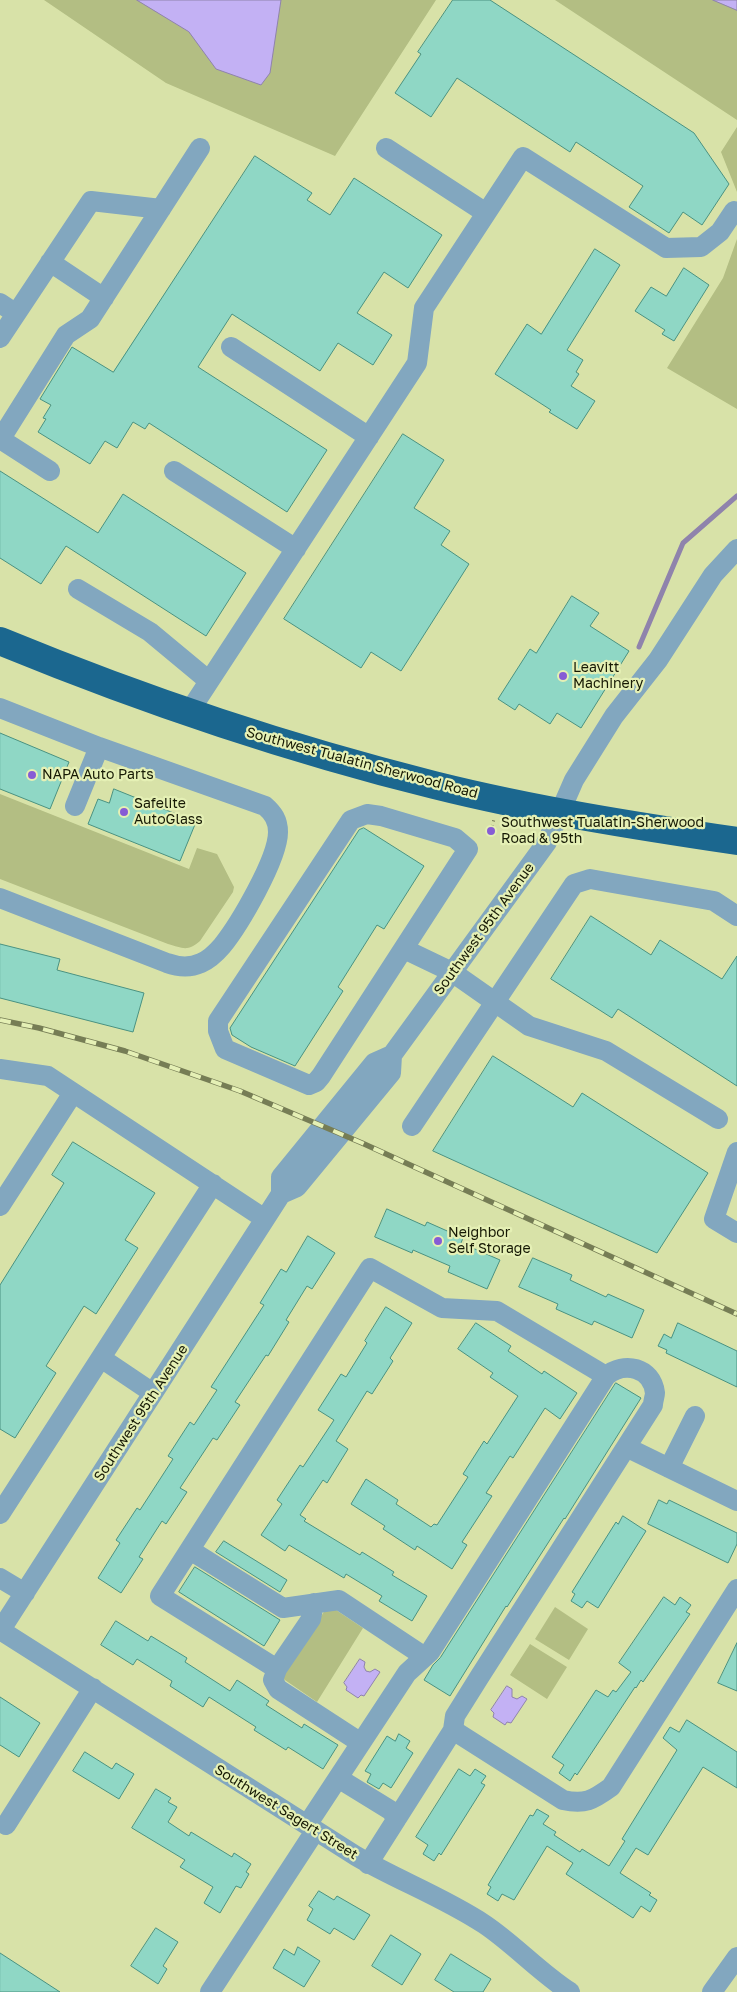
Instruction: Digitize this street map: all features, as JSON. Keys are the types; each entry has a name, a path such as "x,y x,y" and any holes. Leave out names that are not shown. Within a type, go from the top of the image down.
{"highway":[{"name":"Southwest Tualatin Sherwood Road","path":"0,641 94,678 189,712 279,742 400,776 472,794 561,812 737,841"}],"street":[{"path":"50,471 0,440 66,335 90,319 200,148"},
{"path":"386,148 486,214"},
{"path":"189,712 417,363 424,308 523,157 666,248 701,247 720,232 734,211"},
{"path":"0,338 7,308 50,262 92,201 161,209"},
{"path":"50,262 104,298"},
{"path":"231,347 369,437"},
{"path":"174,471 296,548"},
{"name":"Southwest 95th Avenue","path":"0,1631 281,1194 281,1177 374,1063 392,1055 547,842 574,780 614,716 658,660 713,575 736,550"},
{"path":"78,589 150,632 210,681"},
{"path":"0,708 99,747 265,806 274,814 278,832 275,848 257,887 221,947 200,964 177,967 0,898"},
{"path":"75,806 99,747"},
{"path":"367,814 381,816 456,838 468,849 404,949 316,1082 309,1085 225,1049 220,1041 218,1021 352,820 359,816 367,814"},
{"path":"412,1126 574,884 590,879 714,900 737,916"},
{"path":"404,949 452,972 529,1026 606,1051 718,1119"},
{"path":"0,1069 48,1076 265,1219"},
{"path":"0,1206 73,1093"},
{"path":"737,1152 714,1219 737,1233"},
{"path":"0,1514 213,1184"},
{"path":"277,1670 160,1596 370,1268 442,1308 497,1311 606,1376"},
{"path":"101,1358 153,1393"},
{"path":"210,1992 311,1828 338,1778 407,1673 430,1652 606,1376 612,1371 627,1367 640,1370 650,1379 655,1393 653,1405 465,1700 456,1716 453,1730 368,1864"},
{"path":"669,1468 695,1416"},
{"path":"626,1447 737,1501"},
{"path":"190,1550 283,1608 339,1600 425,1657"},
{"path":"0,1578 25,1593"},
{"path":"453,1730 563,1800 578,1803 596,1798 611,1787 737,1589"},
{"path":"314,1603 311,1619 277,1670 273,1680 278,1689 361,1743"},
{"name":"Southwest Sagert Street","path":"0,1631 93,1688 368,1864 466,1913 504,1938 549,1986 570,1992"},
{"path":"6,1825 93,1688"},
{"path":"338,1778 390,1810 398,1818"},
{"path":"712,1992 737,1957"}],"green space":[{"path":"44,0 436,0 335,156 166,83"},
{"path":"555,0 737,0 737,120"},
{"path":"737,127 737,192 721,152"},
{"path":"737,239 737,409 667,368 723,278"},
{"path":"0,794 189,869 197,848 217,854 234,887 233,892 200,941 192,947 185,948 168,944 0,879"},
{"path":"330,1606 363,1628 317,1702 282,1678 327,1607"},
{"path":"555,1607 588,1629 569,1660 535,1639"},
{"path":"530,1644 567,1667 547,1699 510,1675"}],"shaded area":[{"path":"137,0 281,0 270,73 261,85 216,69 189,32"},
{"path":"713,0 737,0 737,10"},
{"path":"360,1659 365,1662 364,1667 366,1671 370,1672 375,1669 380,1672 364,1696 361,1695 358,1698 346,1690 347,1687 344,1683"},
{"path":"507,1686 512,1689 512,1697 517,1699 522,1696 527,1699 511,1723 507,1722 505,1725 493,1717 494,1713 491,1710"}],"building":[{"path":"453,0 490,0 694,133 729,184 702,225 683,212 669,233 629,207 643,186 576,142 570,152 457,78 431,117 395,93 421,54 418,52"},
{"path":"255,156 312,193 307,200 330,215 354,178 442,235 408,288 384,272 357,313 392,335 373,365 338,343 320,371 232,314 198,367 327,450 287,512 149,423 145,429 133,422 117,448 105,441 90,464 38,432 46,419 43,418 51,405 40,399 72,347 113,372"},
{"path":"595,249 620,265 567,350 583,360 576,372 579,374 571,386 595,401 577,429 495,374 527,324 541,334"},
{"path":"684,268 709,285 674,341 662,334 665,330 635,311 651,287 666,296"},
{"path":"403,434 444,460 414,508 450,531 441,545 469,564 401,671 371,652 361,668 284,619"},
{"path":"0,471 98,533 123,494 246,573 206,636 66,546 41,584 0,558"},
{"name":"Leavitt Machinery","path":"572,596 599,613 590,626 629,651 581,728 557,713 550,724 519,704 515,710 498,699 530,649 536,653"},
{"name":"NAPA Auto Parts","path":"0,733 69,762 50,809 0,789"},
{"path":"114,789 196,822 180,861 88,824 98,799 109,803"},
{"path":"364,828 424,866 384,929 377,925 338,987 343,991 295,1066 251,1047 232,1035 230,1028 359,830"},
{"path":"591,916 651,955 660,940 722,979 737,956 737,1086 618,1009 612,1018 551,979"},
{"path":"0,944 60,959 57,970 144,993 133,1032 0,998"},
{"path":"493,1056 573,1107 582,1093 708,1173 657,1253 433,1151"},
{"path":"73,1142 155,1193 125,1240 138,1248 96,1314 84,1306 46,1366 56,1373 15,1438 0,1429 0,1285 64,1183 52,1175"},
{"path":"387,1209 425,1226 427,1222 463,1238 461,1243 500,1260 487,1289 448,1272 450,1266 413,1250 412,1253 375,1237"},
{"path":"308,1236 335,1253 312,1289 307,1286 286,1320 289,1322 268,1356 266,1355 235,1402 240,1405 217,1440 213,1438 180,1488 187,1492 166,1524 162,1521 139,1557 143,1559 121,1593 98,1578 120,1543 116,1540 137,1508 140,1510 173,1459 168,1456 190,1422 194,1425 217,1390 211,1387 264,1305 260,1303 281,1269 286,1272"},
{"path":"533,1258 572,1275 570,1280 606,1297 608,1294 644,1310 632,1338 594,1321 592,1325 556,1309 558,1304 519,1287"},
{"path":"386,1307 412,1323 390,1358 393,1361 372,1394 367,1391 336,1441 348,1449 327,1483 323,1480 300,1515 306,1519 304,1521 360,1555 362,1552 394,1572 392,1575 427,1596 412,1621 379,1601 382,1596 346,1574 344,1578 289,1545 285,1551 261,1535 282,1504 277,1500 300,1465 303,1467 334,1420 318,1410 341,1374 346,1377"},
{"path":"476,1323 511,1346 508,1351 542,1374 544,1371 577,1393 560,1419 545,1408 513,1458 510,1456 486,1493 492,1496 462,1542 467,1545 452,1569 417,1546 415,1550 383,1529 385,1526 351,1504 366,1479 398,1500 396,1504 431,1527 434,1524 437,1525 468,1477 463,1474 484,1441 487,1444 518,1396 490,1377 493,1373 458,1349"},
{"path":"678,1323 737,1351 737,1387 666,1353 667,1350 658,1346 664,1334 671,1338"},
{"path":"616,1383 641,1398 450,1696 424,1680"},
{"path":"659,1500 667,1504 669,1500 737,1533 737,1544 728,1563 648,1524"},
{"path":"623,1516 646,1531 598,1608 587,1601 582,1608 571,1601 575,1594 572,1592 616,1522 618,1524"},
{"path":"224,1541 287,1580 280,1592 216,1552"},
{"path":"195,1567 280,1620 264,1646 179,1592"},
{"path":"664,1597 675,1605 680,1597 691,1605 686,1612 690,1614 643,1682 641,1680 635,1687 577,1775 575,1773 570,1781 559,1773 564,1765 552,1757 596,1690 608,1697 613,1690 616,1692 631,1672 619,1663"},
{"path":"116,1621 148,1641 151,1636 187,1658 185,1662 230,1691 237,1680 269,1701 266,1705 302,1728 304,1724 338,1745 323,1769 288,1747 286,1750 254,1730 256,1727 209,1697 203,1707 170,1686 172,1681 137,1659 133,1665 101,1645"},
{"path":"737,1643 737,1691 718,1683"},
{"path":"0,1697 40,1723 19,1757 0,1745"},
{"path":"687,1720 737,1752 737,1788 703,1767 648,1855 636,1848 620,1873 651,1893 649,1895 657,1900 650,1912 641,1906 633,1918 566,1874 573,1863 547,1846 514,1900 502,1894 498,1901 487,1894 491,1887 488,1885 530,1815 533,1816 537,1809 549,1816 543,1824 556,1832 554,1835 580,1852 582,1849 609,1866 625,1841 622,1839 677,1750 663,1738 670,1727 679,1732"},
{"path":"399,1734 410,1741 406,1748 413,1753 391,1788 383,1783 379,1789 367,1782 371,1774 365,1771 387,1736 395,1741"},
{"path":"85,1752 112,1769 116,1763 134,1774 119,1799 73,1771"},
{"path":"459,1769 470,1776 475,1769 486,1776 481,1783 485,1785 441,1855 439,1853 434,1861 423,1854 428,1845 416,1837"},
{"path":"156,1789 171,1798 168,1802 177,1807 168,1822 189,1836 191,1832 232,1857 234,1853 251,1864 246,1872 249,1874 241,1888 236,1886 220,1913 204,1903 213,1887 180,1867 185,1860 132,1828"},
{"path":"319,1891 334,1900 337,1896 370,1915 354,1940 334,1928 330,1934 307,1920 313,1909 309,1906"},
{"path":"156,1928 178,1942 163,1966 167,1969 158,1984 131,1966"},
{"path":"391,1935 421,1954 402,1985 372,1966"},
{"path":"298,1947 320,1961 304,1987 273,1968 284,1949 294,1955"},
{"path":"0,1953 60,1992 0,1992"},
{"path":"451,1954 491,1979 483,1992 454,1992 435,1980"}],"waterway":[{"path":"639,647 683,543 737,496"}],"railway":[{"path":"0,1020 39,1028 125,1051 240,1091 362,1143 737,1314"}],"place":[{"name":"Leavitt Machinery","path":"563,676"},
{"name":"NAPA Auto Parts","path":"32,775"},
{"name":"Safelite AutoGlass","path":"124,812"},
{"name":"Southwest Tualatin-Sherwood Road & 95th","path":"491,831"},
{"name":"Neighbor Self Storage","path":"438,1241"}]}
